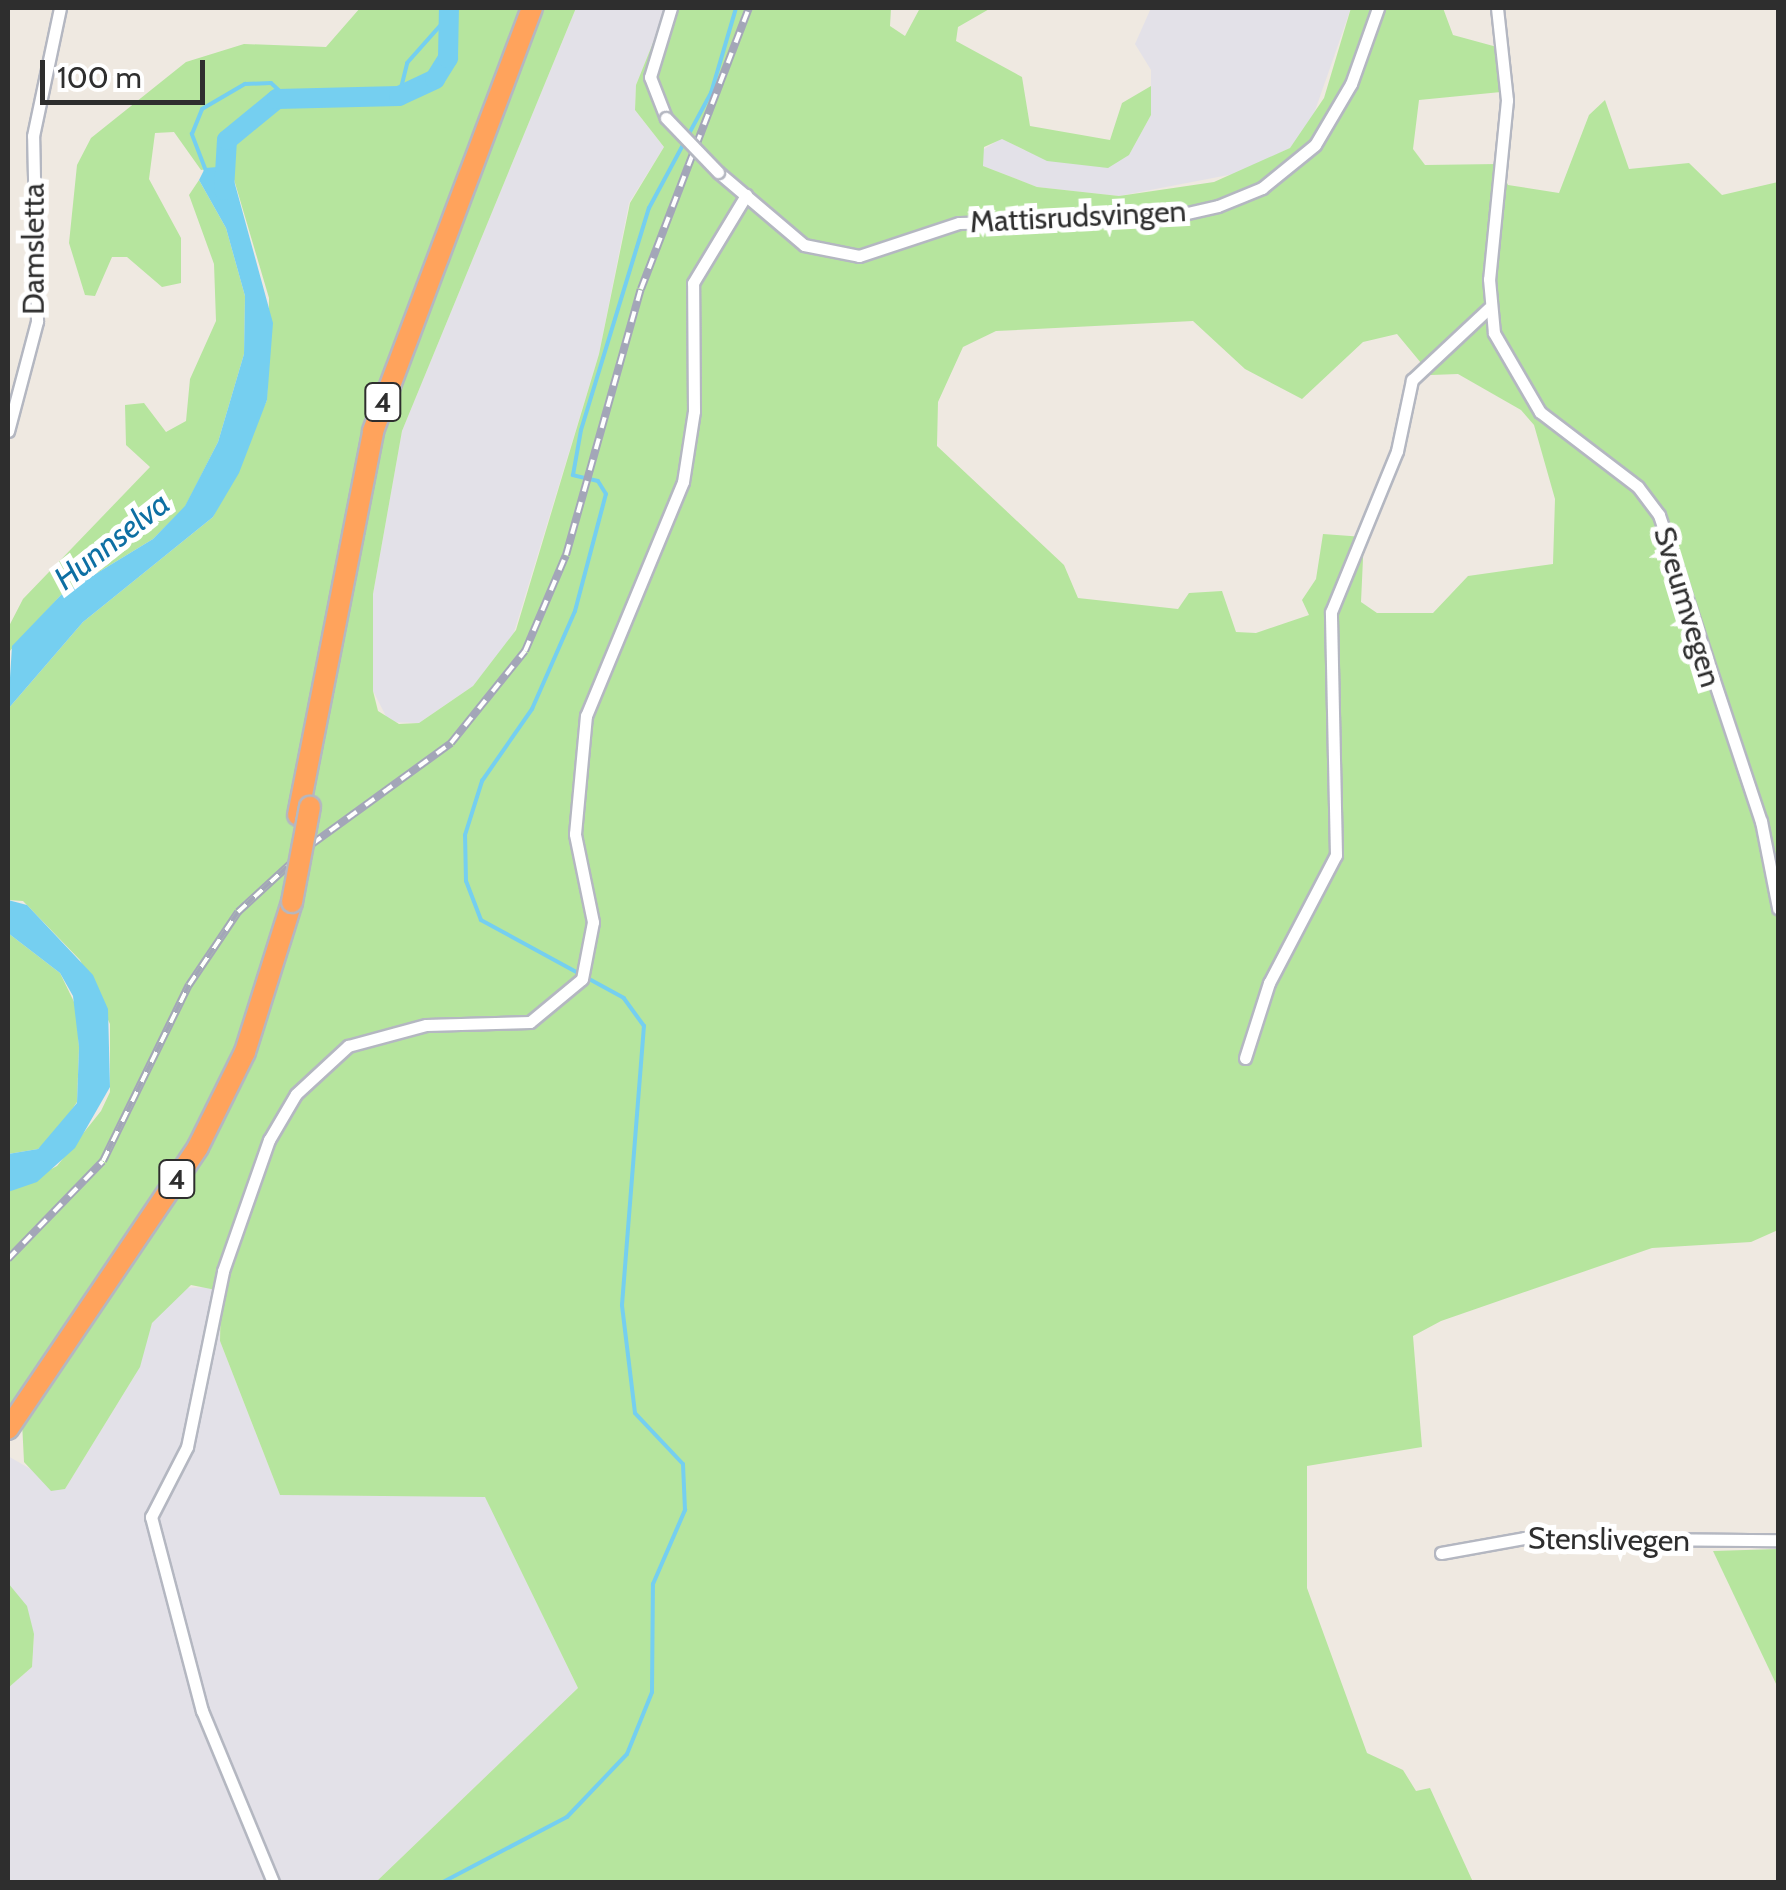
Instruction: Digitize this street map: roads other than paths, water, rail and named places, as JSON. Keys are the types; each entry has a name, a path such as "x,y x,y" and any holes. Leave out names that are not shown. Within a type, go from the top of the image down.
{"highway":[{"name":"4","path":"8,1429 198,1146 245,1052 286,905 373,431 532,8"},
{"name":"4","path":"304,811 380,448 544,8"},
{"name":"4","path":"8,1407 188,1143 236,1045 286,905"}],"street":[{"name":"Damsletta","path":"8,431 36,321 33,136 60,8"},
{"name":"Mattisrudsvingen","path":"671,8 650,78 666,118 718,172 804,245 859,256 959,224 1160,218 1218,206 1262,188 1315,145 1352,84 1378,8"},
{"name":"Sveumvegen","path":"1497,8 1507,100 1489,308 1498,346 1540,412 1638,487 1659,515 1761,821 1778,908"},
{"path":"273,1882 202,1711 151,1517 187,1447 223,1271 269,1140 296,1094 348,1046 426,1026 530,1022 582,979 593,922 574,783 586,716 683,482 694,412 693,283 746,195"},
{"path":"1245,1058 1269,982 1336,855 1332,612 1397,450 1412,380 1489,308"},
{"name":"Stenslivegen","path":"1441,1553 1524,1538 1778,1540"}],"water":[{"path":"230,166 273,323 267,400 239,473 213,517 83,622 8,709 12,646 61,595 153,539 185,506 218,442 244,354 245,296 226,228 199,180 205,168"},
{"path":"8,900 27,905 93,975 108,1009 110,1087 75,1148 37,1182 8,1192 8,1154 38,1149 77,1103 79,1047 73,996 60,973 8,933"}],"waterway":[{"path":"224,190 227,140 277,99 399,96 435,79 448,58 449,8"},
{"path":"443,1882 567,1817 627,1754 652,1692 653,1584 685,1510 683,1464 635,1413 622,1305 644,1026 624,998 481,920 466,881 465,835 482,781 532,709 575,611 606,494 598,481 573,475 581,430 649,208 711,93 736,8"},
{"path":"399,96 407,63 447,18"},
{"name":"Hunnselva","path":"206,171 192,134 202,109 245,84 271,83 284,95"}],"railway":[{"path":"8,1259 103,1161 189,985 238,912 312,844 451,743 525,651 566,555 641,289 749,8"}]}
